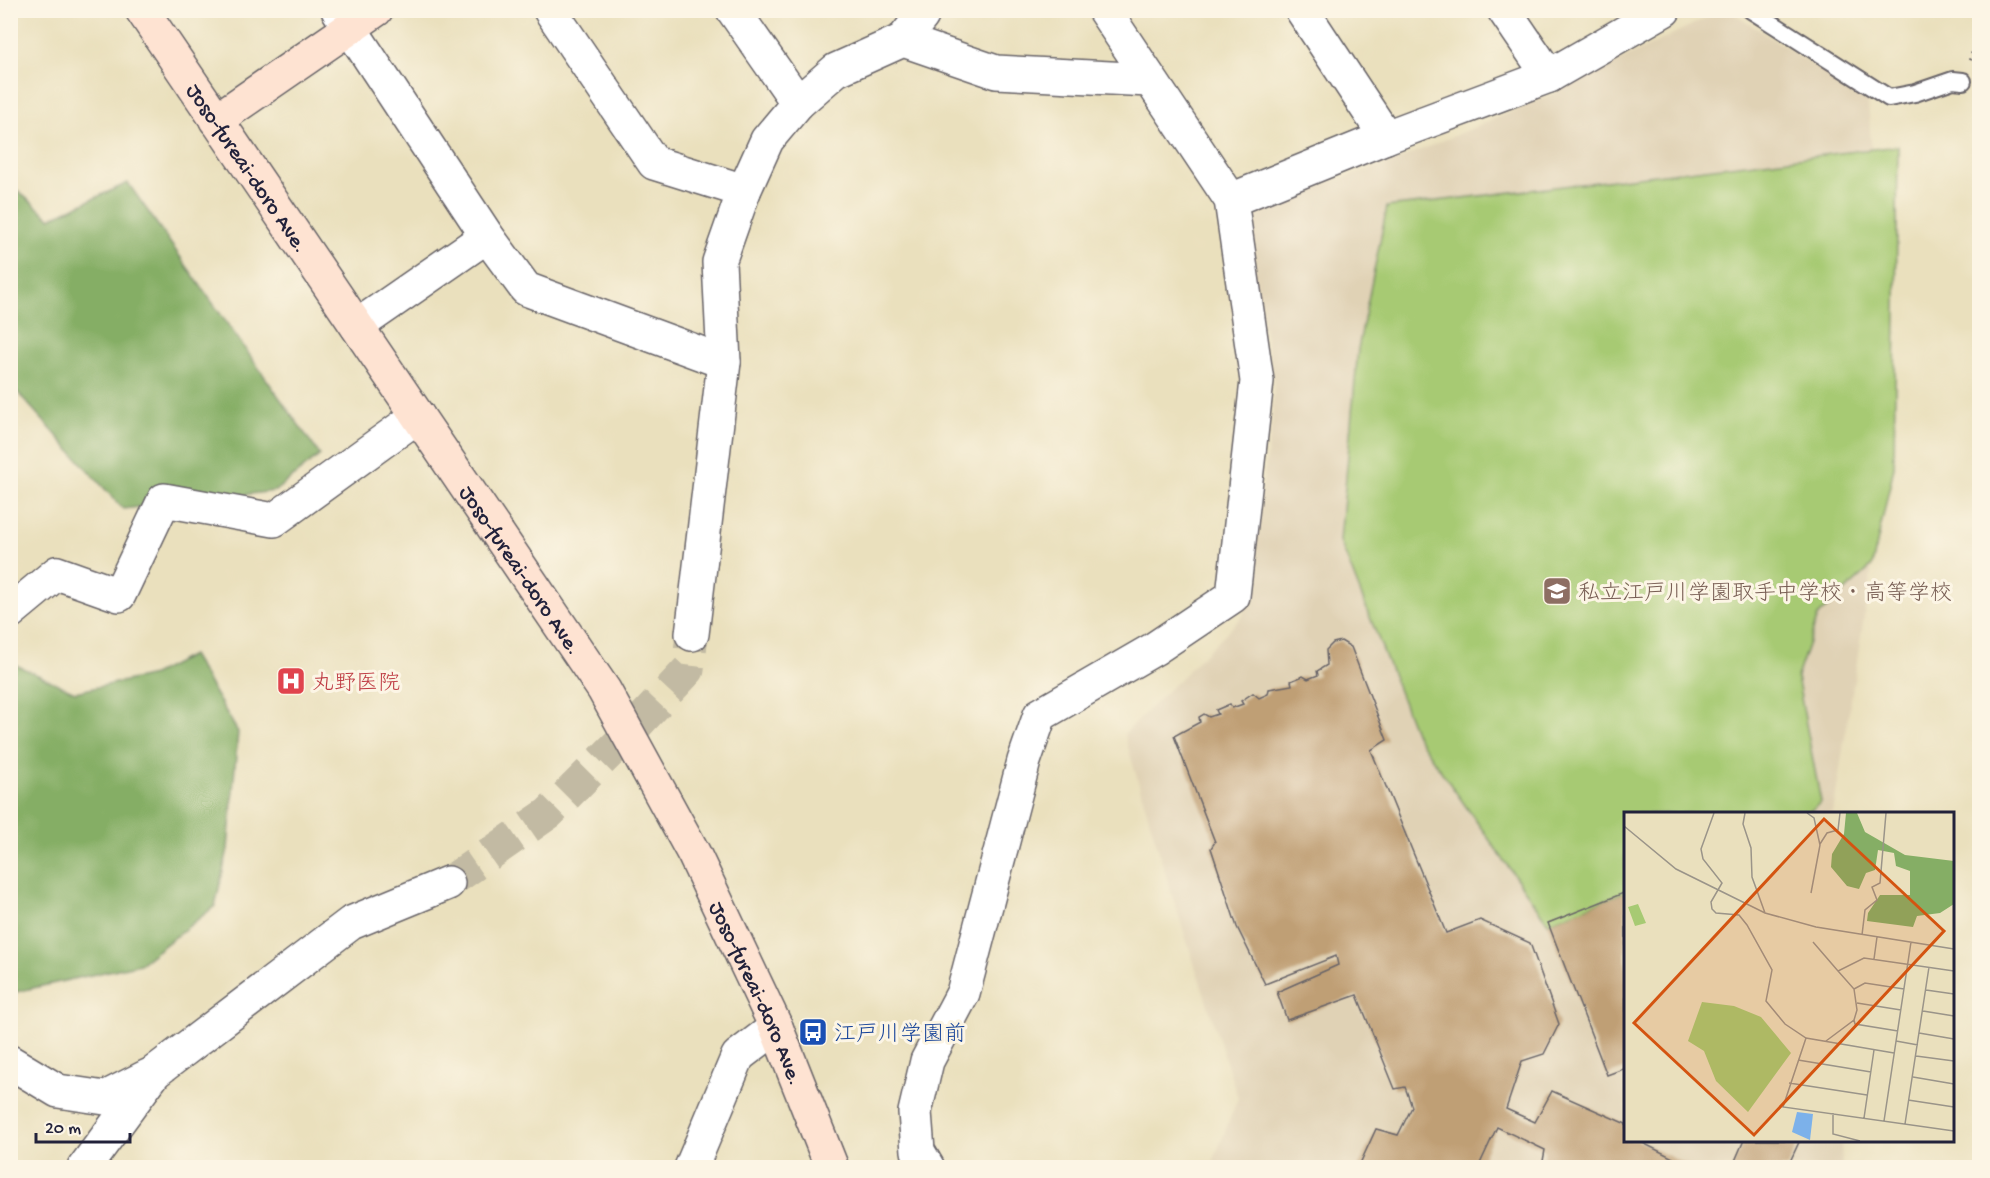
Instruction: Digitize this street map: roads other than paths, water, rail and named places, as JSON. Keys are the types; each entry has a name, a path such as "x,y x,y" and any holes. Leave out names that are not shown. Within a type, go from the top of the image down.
{"street":[{"name":"Joso-fureai-doro Ave.","path":"142,10 604,690 694,854 776,1027 832,1167"},
{"path":"550,10 654,163 744,190"},
{"path":"734,10 798,104"},
{"path":"692,634 724,362 719,262 744,190 767,140 798,104 836,70 903,40 922,16 918,10"},
{"path":"928,1167 918,1151 915,1112 927,1060 963,993 1024,761 1040,715 1154,649 1233,596 1257,381 1231,200 1104,10"},
{"path":"1302,10 1386,137"},
{"path":"1504,10 1549,76"},
{"path":"1231,200 1386,137 1549,76 1664,10"},
{"path":"216,120 355,16 487,236 526,289 724,362"},
{"path":"903,40 996,72 1149,80"},
{"path":"357,326 487,236"},
{"path":"10,612 57,573 119,595 164,500 274,520 418,416"},
{"path":"10,1062 58,1091 105,1098 155,1072 351,923 448,883"},
{"path":"691,1167 738,1056 776,1027"},
{"path":"84,1167 155,1072"}],"lane":[{"path":"1751,10 1889,98 1915,93 1953,80 1963,81"}],"tunnel":[{"path":"448,883 549,813 632,730 688,670 692,634"}],"place":[{"name":"私立江戸川学園取手中学校・高等学校","path":"1557,591"},
{"name":"丸野医院","path":"291,681"},
{"name":"江戸川学園前","path":"813,1032"}]}
